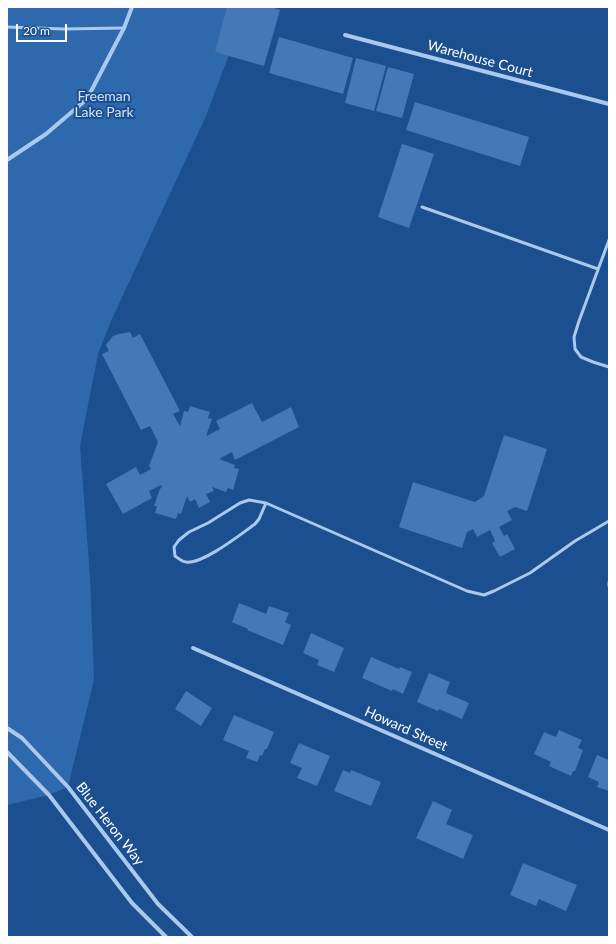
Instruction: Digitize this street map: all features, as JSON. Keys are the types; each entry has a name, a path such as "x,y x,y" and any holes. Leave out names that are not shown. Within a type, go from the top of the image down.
{"street":[{"path":"7,160 46,134 87,99 124,28 132,7"},
{"name":"Warehouse Court","path":"345,35 609,104"},
{"name":"Howard Street","path":"194,648 609,830"},
{"name":"Blue Heron Way","path":"7,728 22,738 68,787 158,904 192,937"},
{"path":"7,752 49,795 132,903 166,937"}],"lane":[{"path":"7,27 124,28"},
{"path":"422,206 598,270"},
{"path":"609,240 574,337 575,349 581,357 609,367"},
{"path":"266,503 259,519 255,524 216,552 196,561 185,562 175,556 174,547 179,540 189,532 208,523 240,503 249,500 266,503 467,591 484,595 530,572 575,541 609,521"}],"green space":[{"name":"Freeman Lake Park","path":"7,7 247,7 206,116 111,321 98,354 80,446 90,576 94,680 68,787 49,795 7,805"}],"building":[{"path":"227,7 271,7 280,10 264,66 215,52"},
{"path":"279,37 353,58 343,94 269,73"},
{"path":"356,58 386,66 374,111 345,103"},
{"path":"388,67 414,74 402,118 376,111"},
{"path":"415,102 529,137 520,166 406,130"},
{"path":"402,144 434,154 409,228 378,217"},
{"path":"130,332 133,338 140,334 180,411 173,414 180,426 184,411 188,412 190,406 210,412 208,418 212,419 206,436 220,429 216,421 252,403 262,422 291,407 299,427 235,460 232,452 219,459 235,465 234,468 239,469 233,490 228,488 226,492 212,487 214,491 206,494 210,502 199,508 195,499 190,502 187,496 181,514 178,513 176,519 155,513 157,506 154,506 162,487 161,485 149,491 152,498 123,514 106,484 136,467 140,475 151,469 149,466 158,442 150,426 141,430 102,354 109,351 106,345 113,336"},
{"path":"504,435 547,449 527,511 515,507 507,511 512,520 499,527 504,536 507,534 515,549 500,557 492,543 495,541 490,530 477,537 473,529 467,532 462,548 399,527 413,482 475,502 484,496"},
{"path":"239,603 266,614 269,606 289,613 285,622 291,625 283,645 232,622"},
{"path":"311,633 344,648 334,672 317,665 319,660 303,653"},
{"path":"371,657 399,669 400,667 412,672 403,694 393,689 392,691 362,678"},
{"path":"429,673 450,682 446,693 469,703 462,719 439,709 438,711 417,702"},
{"path":"186,691 212,708 201,726 175,709"},
{"path":"234,715 274,732 267,749 265,749 262,756 260,755 257,762 246,758 249,751 223,740"},
{"path":"559,730 582,740 578,748 583,750 575,771 573,771 571,776 549,766 551,762 534,754 544,732 556,737"},
{"path":"299,743 330,756 317,786 297,778 302,768 290,763"},
{"path":"597,755 609,760 609,791 597,787 599,782 588,777"},
{"path":"343,770 350,773 351,770 381,782 371,806 334,791"},
{"path":"433,801 452,810 446,824 473,835 463,859 416,838"},
{"path":"523,863 577,885 566,911 539,899 536,906 510,895"}]}
